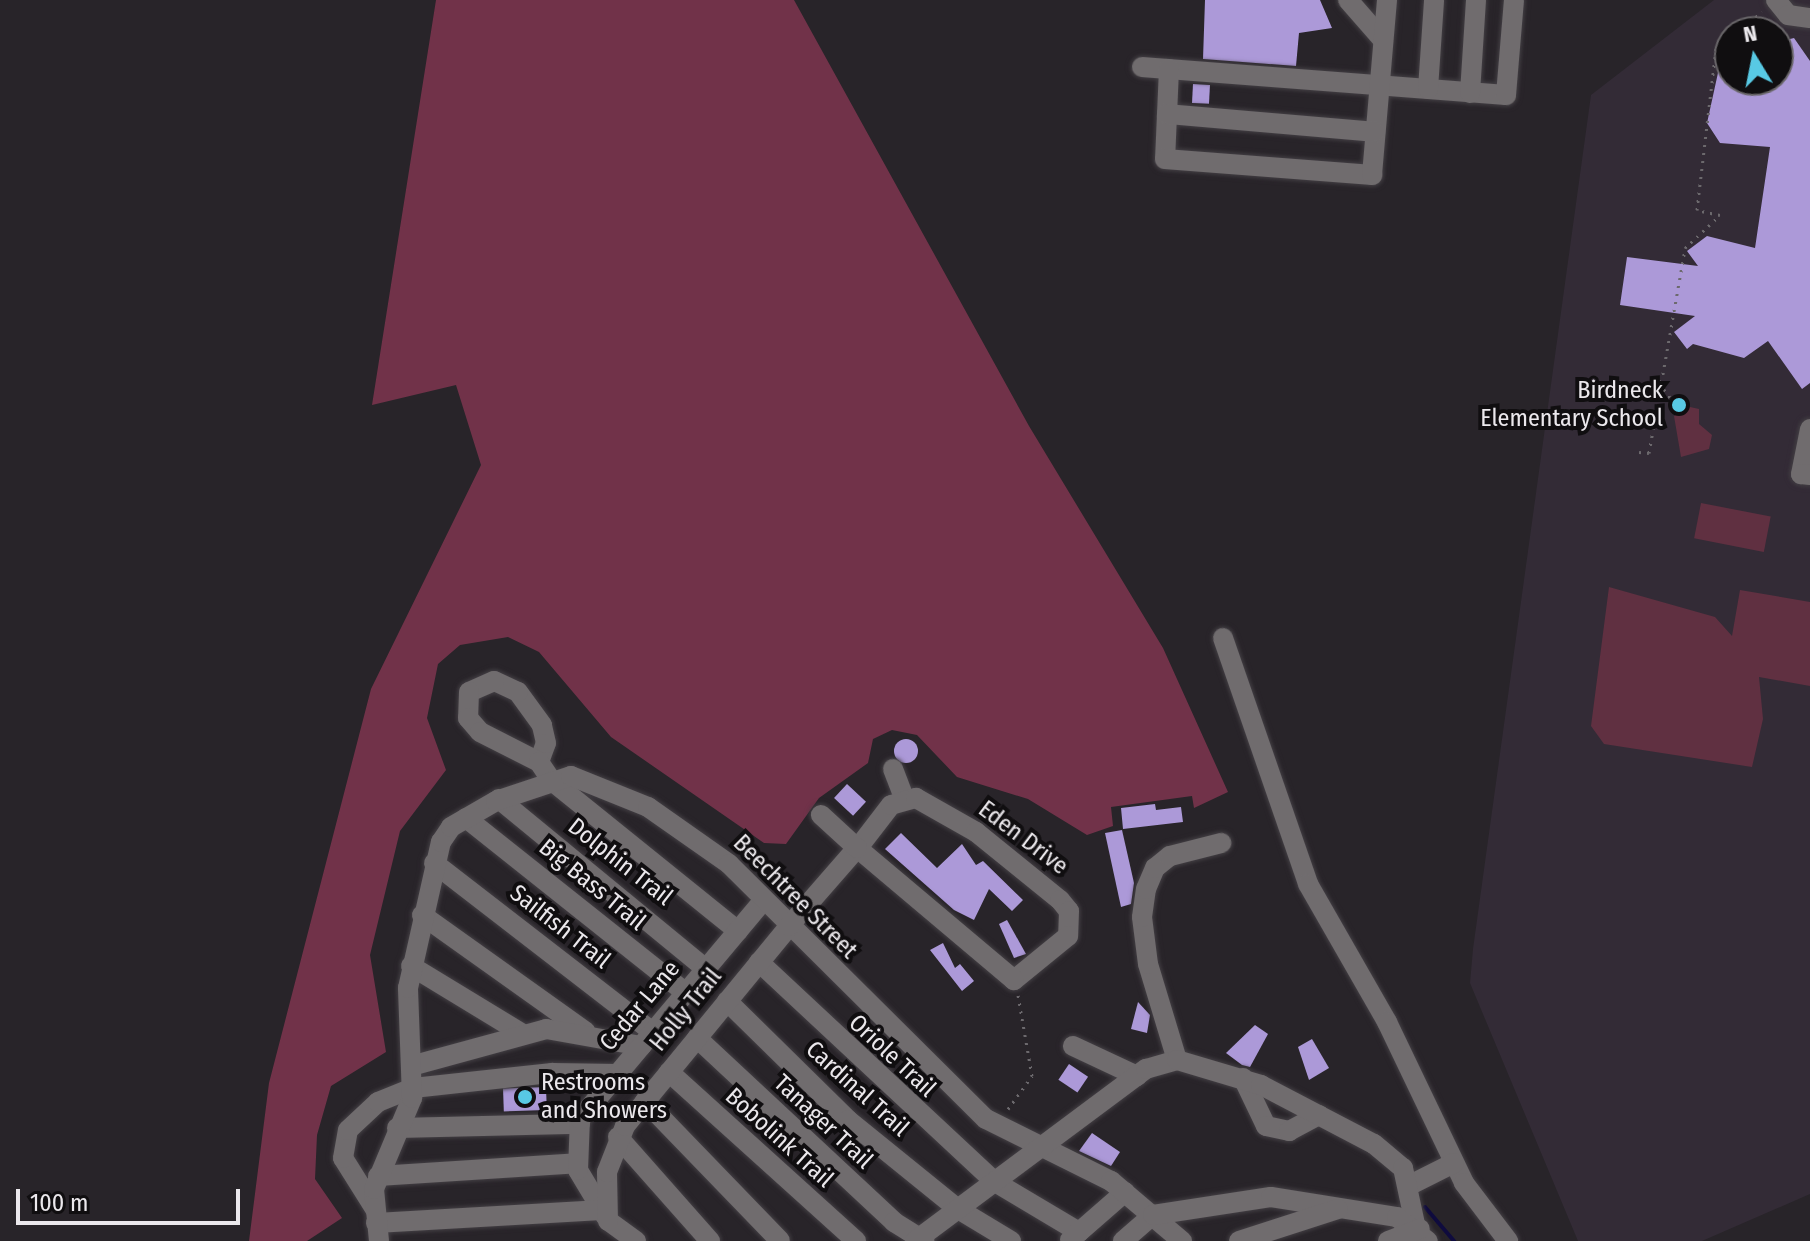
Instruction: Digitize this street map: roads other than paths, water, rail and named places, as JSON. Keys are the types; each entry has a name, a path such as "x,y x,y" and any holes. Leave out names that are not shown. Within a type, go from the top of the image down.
{"street":[{"path":"1348,0 1383,40"},
{"path":"1169,69 1165,159 1372,175 1387,0"},
{"path":"1428,89 1434,0"},
{"path":"1470,93 1476,0"},
{"path":"1142,67 1506,95 1514,0"},
{"path":"1776,1 1788,15 1810,18"},
{"path":"1167,114 1375,132"},
{"path":"1810,429 1801,474 1810,475"},
{"path":"1223,638 1308,884 1387,1022 1454,1163 1508,1241"},
{"path":"539,762 552,781 738,931"},
{"path":"789,926 904,798 893,769"},
{"name":"Beechtree Street","path":"375,1229 378,1176 413,1088 411,966 434,863 451,827 499,799 552,781 592,780 648,807 729,864 789,926 913,1040 986,1119 1125,1192 1182,1241"},
{"name":"Eden Drive","path":"857,848 1014,980 1068,936 1069,911 976,832 932,805 904,798"},
{"name":"Dolphin Trail","path":"499,799 706,969"},
{"path":"821,815 857,848"},
{"name":"Big Bass Trail","path":"466,818 686,993"},
{"path":"1177,1060 1148,964 1146,889 1155,868 1170,856 1221,843"},
{"name":"Sailfish Trail","path":"434,863 647,1039"},
{"name":"Cedar Lane","path":"580,1124 764,900"},
{"path":"422,915 586,1032"},
{"name":"Holly Trail","path":"605,1215 607,1172 618,1137 789,926"},
{"name":"Oriole Trail","path":"759,962 995,1182 1074,1236"},
{"path":"411,966 521,1033"},
{"name":"Cardinal Trail","path":"727,1001 848,1120 958,1209 1011,1241"},
{"path":"411,1066 521,1033 586,1032 647,1039"},
{"name":"Tanager Trail","path":"697,1038 830,1165 920,1240"},
{"path":"1073,1046 1137,1076"},
{"path":"920,1240 1137,1076 1177,1060 1243,1078 1374,1144 1403,1168 1421,1231"},
{"name":"Bobolink Trail","path":"669,1072 856,1241"},
{"path":"618,1074 552,1073 413,1088 361,1114 345,1140 348,1176 375,1229 605,1215 636,1241"},
{"path":"1243,1078 1266,1126 1289,1131 1319,1115"},
{"path":"645,1101 780,1241"},
{"path":"397,1128 580,1124 577,1163 605,1215 614,1241"},
{"path":"618,1137 710,1241"},
{"path":"378,1176 577,1163"},
{"path":"1410,1185 1454,1163"},
{"path":"1074,1236 1125,1192"},
{"path":"1123,1241 1153,1215 1271,1197 1346,1206 1421,1231"},
{"path":"1239,1241 1346,1206"},
{"path":"1388,1241 1421,1231"}],"waterway":[{"path":"1425,1207 1454,1241"}],"place":[{"name":"Birdneck Elementary School","path":"1679,405"},
{"name":"Restrooms and Showers","path":"525,1097"}]}
